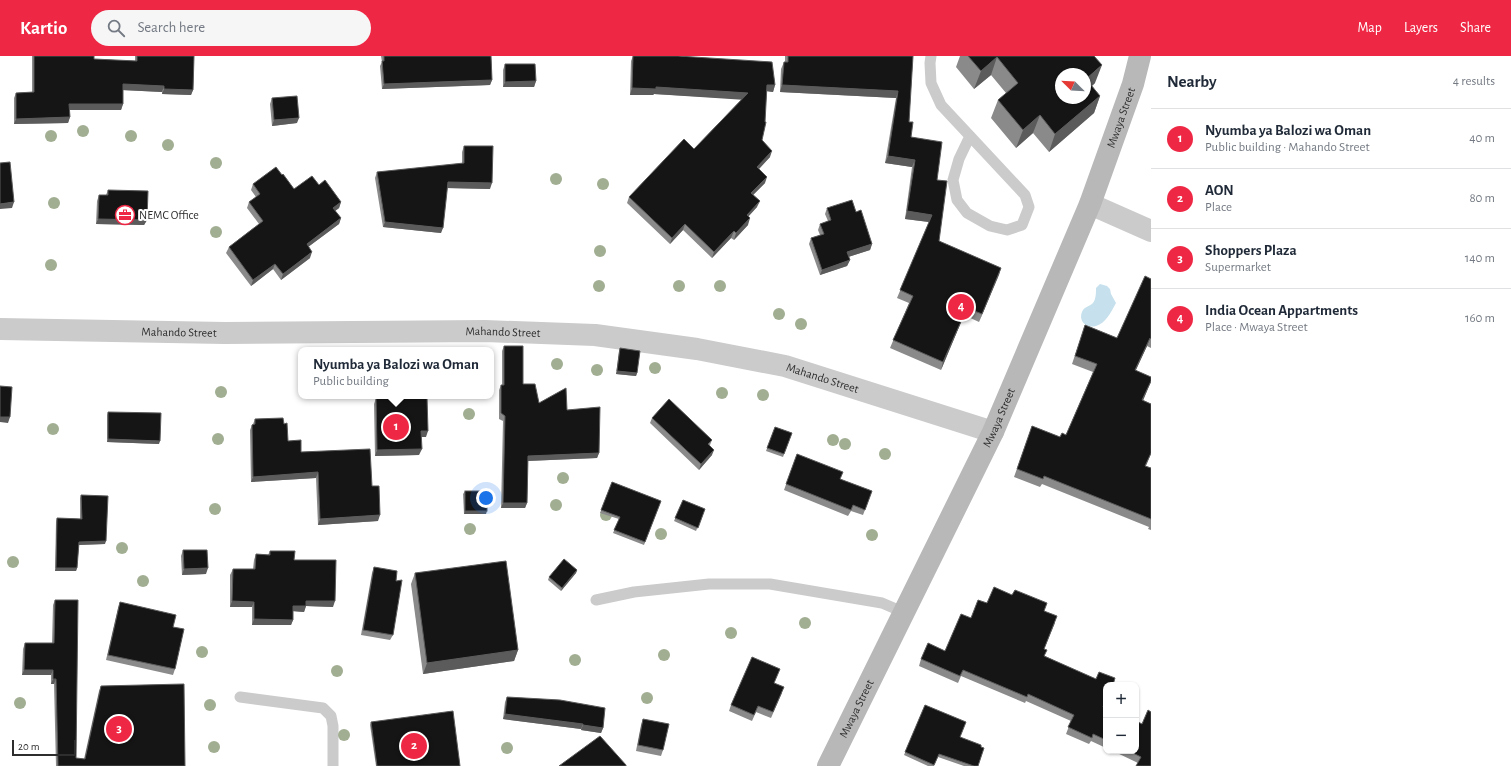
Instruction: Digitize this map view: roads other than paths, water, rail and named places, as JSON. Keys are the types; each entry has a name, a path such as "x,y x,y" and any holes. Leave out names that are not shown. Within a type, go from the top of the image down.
{"street":[{"name":"Mwaya Street","path":"828,766 993,432 1090,204 1133,84 1140,56"},
{"path":"1090,204 1151,231"},
{"name":"Mahando Street","path":"0,329 225,333 485,331 595,335 697,349 785,366 993,432"}],"lane":[{"path":"931,56 930,63 932,84 941,105 970,136 1025,195 1029,207 1022,225 1007,230 990,226 967,213 957,200 953,180 959,158 970,136"},
{"path":"596,600 634,592 708,584 770,584 882,603 903,612"},
{"path":"240,697 323,708 331,716 333,726 333,766"}],"water":[{"path":"1100,284 1107,286 1110,289 1116,303 1108,317 1100,325 1092,327 1084,323 1081,314 1084,309 1093,303 1096,288"}],"place":[{"name":"NEMC Office","path":"125,215"},
{"name":"India Ocean Appartments","path":"961,307"},
{"name":"Nyumba ya Balozi wa Oman","path":"396,427"},
{"name":"Shoppers Plaza","path":"119,729"},
{"name":"AON","path":"414,746"}]}
